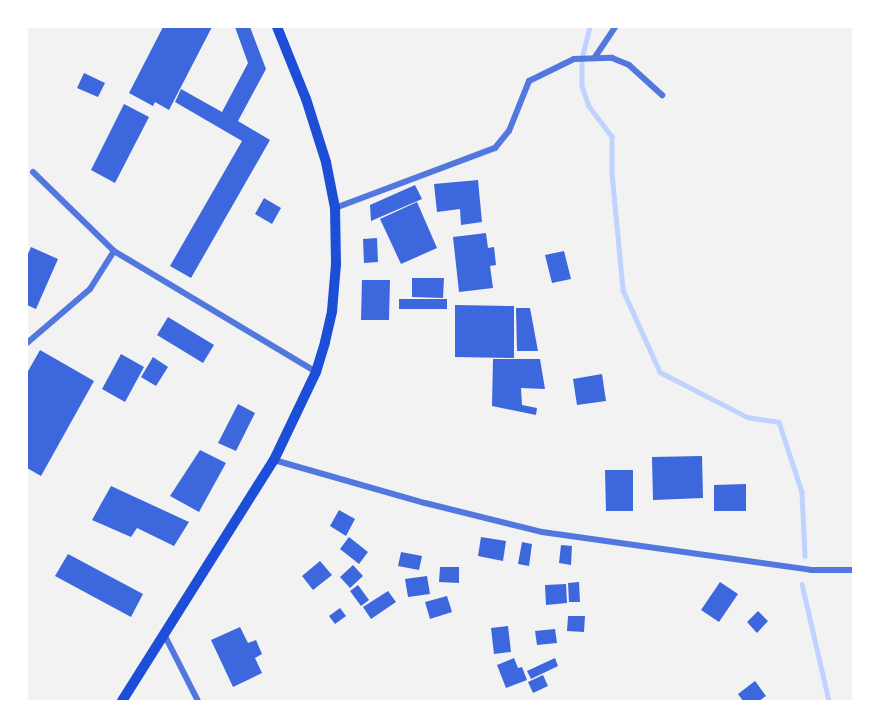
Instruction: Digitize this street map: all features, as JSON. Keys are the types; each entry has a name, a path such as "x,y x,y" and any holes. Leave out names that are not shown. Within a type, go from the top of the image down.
{"main road":[{"path":"122,701 274,460 316,372 332,311 336,264 335,208 326,162 306,99 278,27"}],"street":[{"path":"595,57 615,27"},
{"path":"335,208 495,148 509,131 529,81 574,59 612,58 629,65 662,95"},
{"path":"33,172 114,251 316,372"},
{"path":"27,343 90,289 114,251"},
{"path":"274,460 425,503 542,532 812,570 853,570"},
{"path":"164,634 198,701"}],"building":[{"path":"163,27 212,27 169,110 155,102 153,106 129,93"},
{"path":"235,27 250,27 266,69 238,121 270,140 191,278 170,266 242,141 175,102 181,89 222,112 248,63"},
{"path":"84,73 105,83 98,97 77,88"},
{"path":"124,104 149,117 115,183 91,170"},
{"path":"478,180 482,222 461,225 460,209 437,212 434,184"},
{"path":"415,185 422,199 371,221 370,205"},
{"path":"264,198 281,208 272,224 255,214"},
{"path":"417,202 437,248 401,264 380,219"},
{"path":"486,233 488,248 494,247 496,265 490,266 493,288 459,292 453,237"},
{"path":"377,238 378,262 364,263 363,239"},
{"path":"31,247 58,259 36,309 27,305 27,256"},
{"path":"564,251 571,279 552,283 545,255"},
{"path":"412,278 444,278 443,298 412,297"},
{"path":"362,280 390,280 389,320 361,320"},
{"path":"399,299 447,299 447,309 399,309"},
{"path":"455,305 514,306 514,358 455,357"},
{"path":"516,308 530,308 538,351 517,351"},
{"path":"168,317 214,345 203,363 157,335"},
{"path":"40,350 94,381 41,476 27,468 27,373"},
{"path":"121,354 144,367 125,402 102,389"},
{"path":"153,357 168,367 156,386 141,377"},
{"path":"493,359 540,359 545,389 521,388 522,405 537,408 536,415 492,406"},
{"path":"602,374 606,401 577,405 573,379"},
{"path":"238,404 255,413 236,451 218,443"},
{"path":"200,450 226,463 199,512 170,496"},
{"path":"702,456 703,498 653,500 652,457"},
{"path":"605,470 633,470 633,511 606,511"},
{"path":"746,484 746,511 714,511 714,485"},
{"path":"111,486 189,522 174,546 137,528 131,537 92,520"},
{"path":"339,510 355,519 346,536 330,526"},
{"path":"349,537 368,552 359,564 340,549"},
{"path":"481,537 506,541 503,561 478,556"},
{"path":"522,542 532,544 529,566 518,564"},
{"path":"561,545 572,546 571,565 559,563"},
{"path":"401,552 422,556 419,570 398,566"},
{"path":"68,554 143,594 131,617 55,576"},
{"path":"320,561 332,575 313,590 302,576"},
{"path":"353,565 363,576 350,588 340,577"},
{"path":"440,567 459,567 459,583 439,582"},
{"path":"427,576 430,594 408,597 405,579"},
{"path":"579,582 580,602 569,602 568,583"},
{"path":"720,582 738,594 719,622 701,610"},
{"path":"566,584 567,603 546,605 545,585"},
{"path":"358,585 369,600 361,606 350,591"},
{"path":"388,591 396,602 371,619 363,607"},
{"path":"447,596 452,612 430,619 425,602"},
{"path":"340,608 346,616 335,624 329,616"},
{"path":"758,611 768,621 757,633 747,622"},
{"path":"568,616 585,616 584,632 567,631"},
{"path":"508,626 511,652 494,654 491,628"},
{"path":"240,627 248,643 256,640 262,654 255,658 262,673 233,687 211,640"},
{"path":"555,629 557,643 537,645 535,631"},
{"path":"514,658 518,668 522,667 527,680 506,688 497,665"},
{"path":"555,658 558,666 531,679 527,671"},
{"path":"543,675 548,686 533,693 528,682"},
{"path":"755,681 766,696 759,701 743,701 738,694"}],"waterway":[{"path":"590,27 582,58 582,86 589,106 612,136 612,173 623,290 660,372 747,417 779,422 802,492 805,556"},
{"path":"802,584 829,701"}]}
